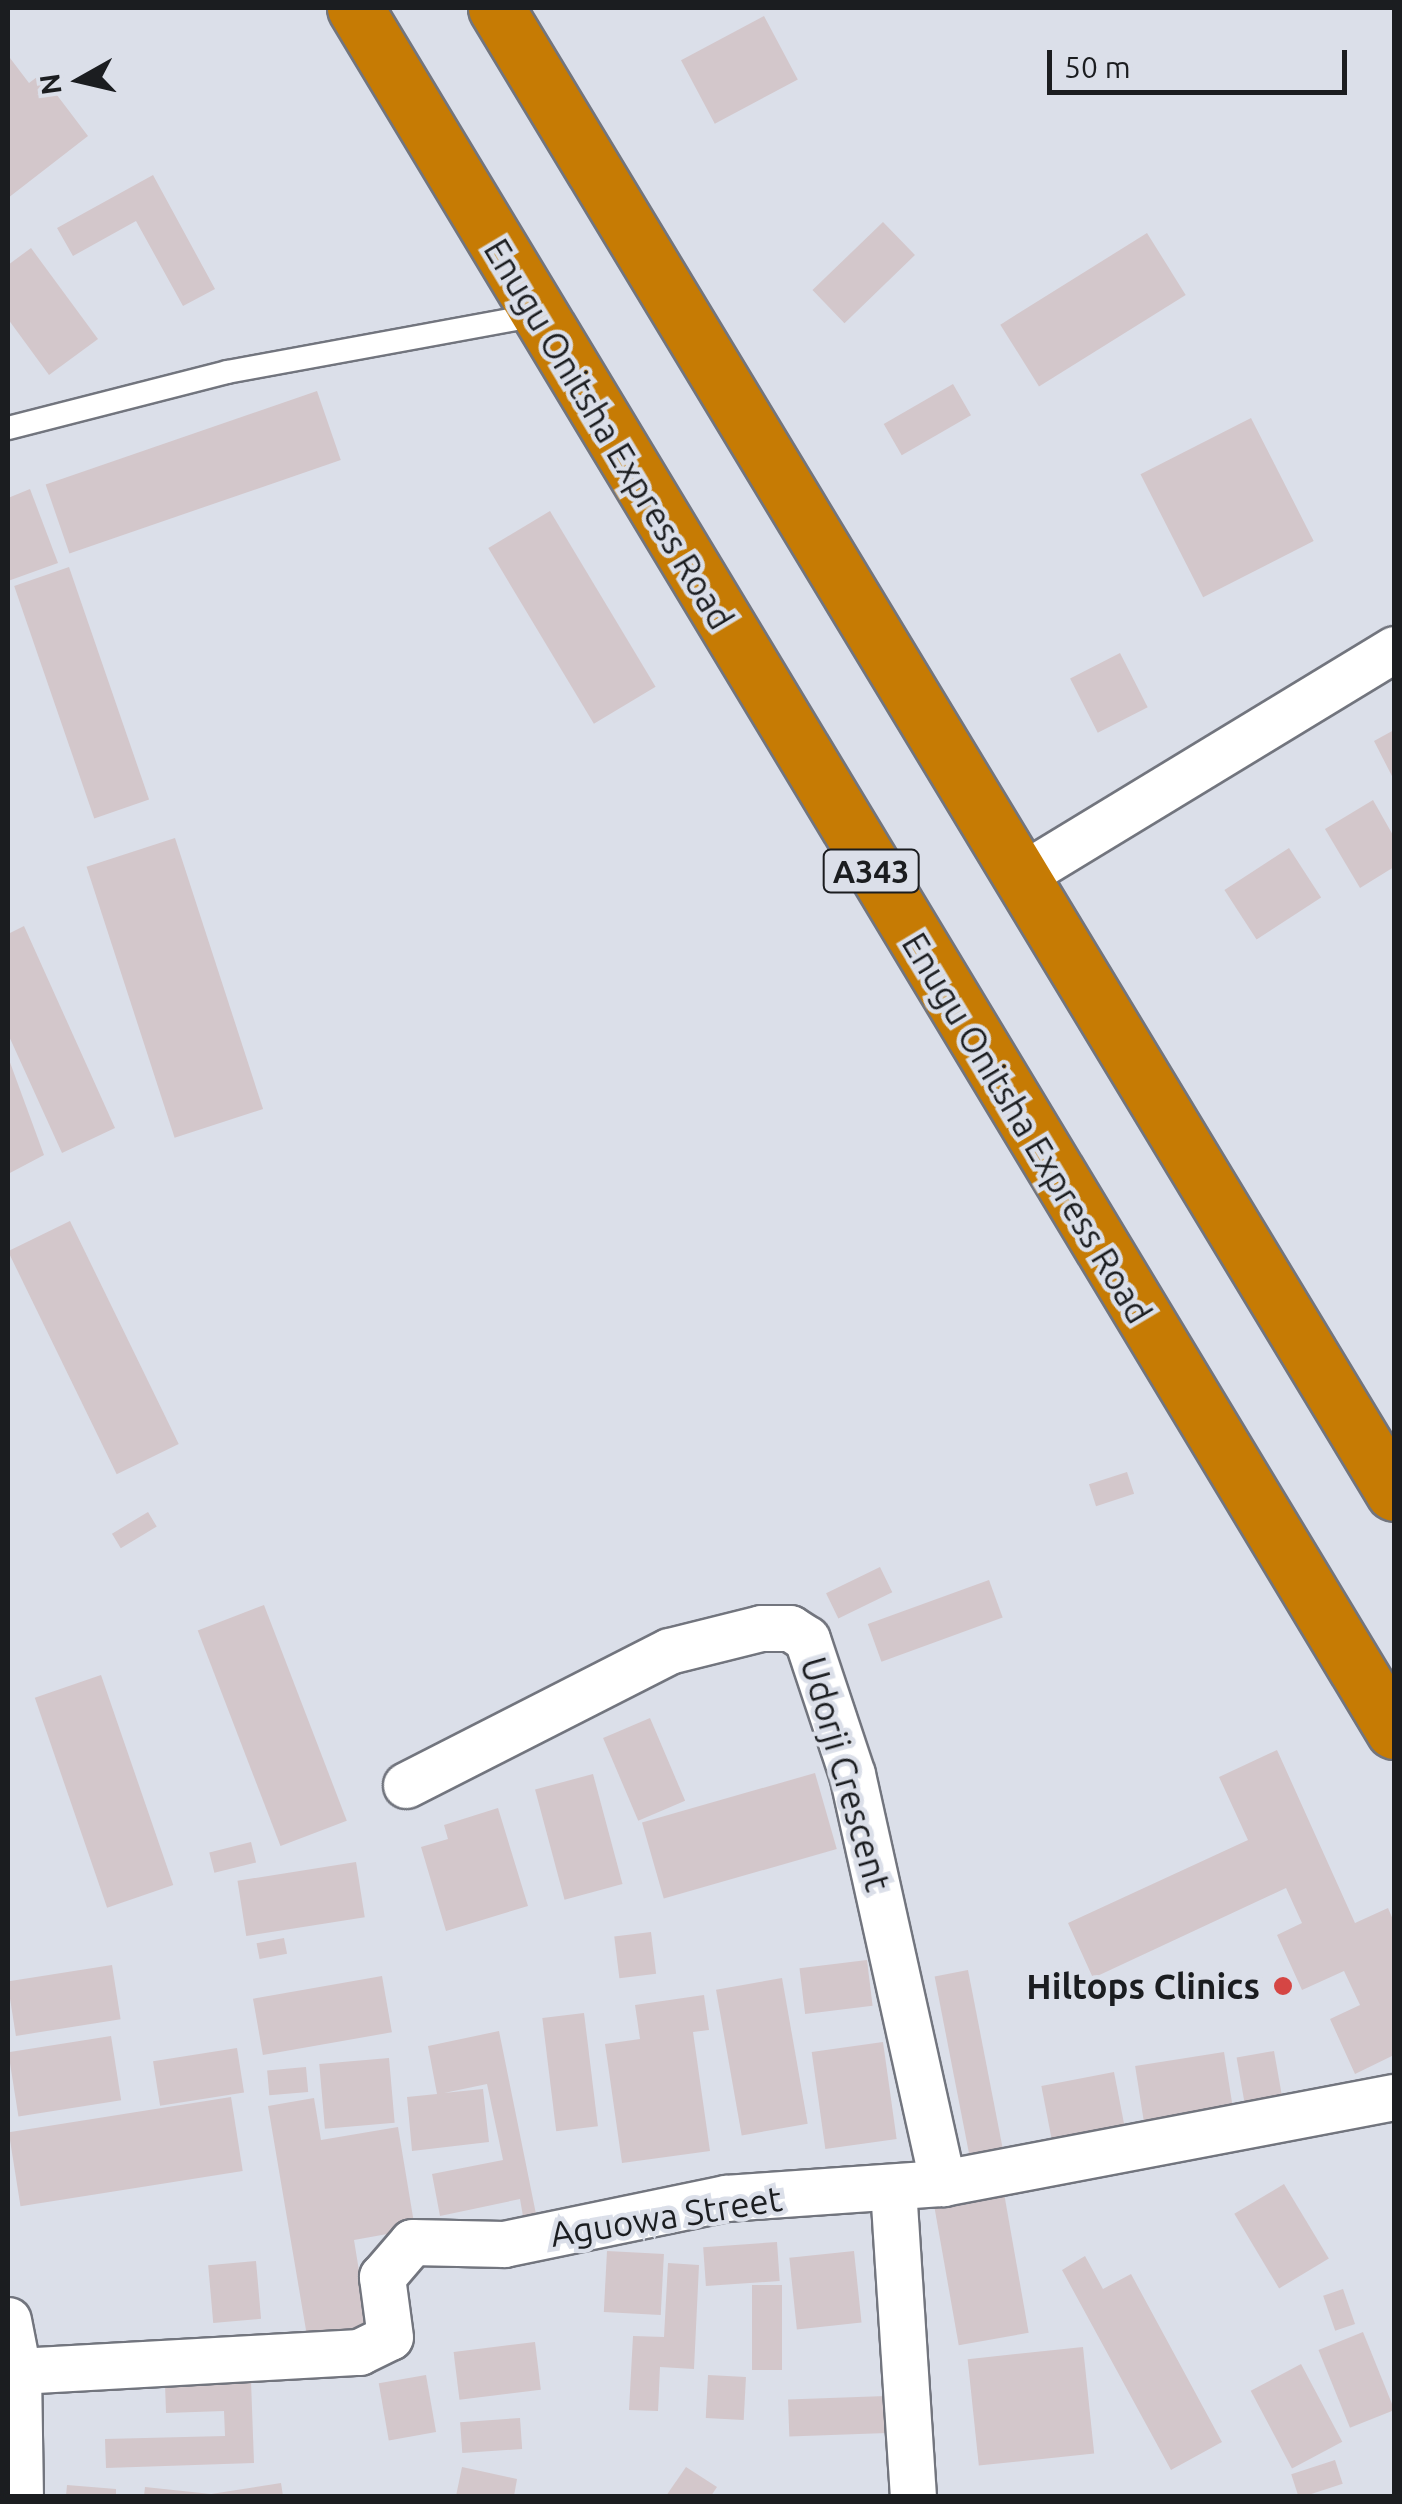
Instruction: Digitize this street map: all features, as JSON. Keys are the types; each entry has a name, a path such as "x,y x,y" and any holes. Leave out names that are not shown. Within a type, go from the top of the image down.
{"highway":[{"name":"Enugu Onitsha Express Road","path":"355,8 1394,1731"},
{"path":"496,8 1024,874 1394,1493"}],"street":[{"path":"1024,874 1394,649"},
{"name":"Udorji Crescent","path":"406,1786 497,1743 669,1651 761,1628 790,1628 807,1638 852,1774 943,2182"},
{"name":"Aguowa Street","path":"18,2371 359,2352 390,2338 382,2278 412,2242 504,2244 726,2198 943,2182 1394,2098"},
{"path":"893,2188 914,2496"},
{"path":"8,2320 18,2371 20,2496"}],"lane":[{"path":"8,428 227,372 538,315"}],"building":[{"path":"764,16 798,80 715,124 681,60"},
{"path":"10,58 29,83 41,74 88,136 8,198"},
{"path":"153,175 215,289 183,306 136,221 73,256 57,228"},
{"path":"883,222 915,255 844,323 813,290"},
{"path":"1147,233 1186,295 1039,387 1000,325"},
{"path":"31,248 98,339 49,375 8,319 8,265"},
{"path":"953,384 971,415 902,455 884,424"},
{"path":"317,391 341,460 69,553 46,484"},
{"path":"1251,418 1314,541 1203,597 1141,474"},
{"path":"30,489 58,563 8,581 8,498"},
{"path":"550,511 656,687 594,724 488,548"},
{"path":"69,567 149,800 94,818 14,586"},
{"path":"1120,653 1148,707 1098,733 1070,678"},
{"path":"1394,730 1394,780 1374,741"},
{"path":"1373,800 1394,837 1394,867 1360,888 1325,829"},
{"path":"175,838 263,1109 175,1138 87,867"},
{"path":"1289,848 1321,897 1257,939 1224,890"},
{"path":"24,926 115,1128 62,1153 8,1034 8,934"},
{"path":"8,1057 44,1155 8,1174"},
{"path":"70,1221 179,1444 117,1474 8,1251"},
{"path":"1127,1472 1134,1494 1096,1506 1089,1484"},
{"path":"148,1512 157,1527 121,1548 112,1534"},
{"path":"880,1567 892,1592 838,1618 826,1593"},
{"path":"989,1580 1003,1618 881,1662 868,1624"},
{"path":"264,1605 347,1821 280,1846 198,1630"},
{"path":"101,1675 173,1885 107,1908 35,1698"},
{"path":"650,1718 685,1801 638,1821 603,1738"},
{"path":"1277,1750 1355,1923 1388,1908 1394,1922 1394,2055 1355,2074 1330,2019 1360,2005 1344,1971 1302,1990 1277,1935 1302,1923 1286,1888 1093,1978 1068,1923 1248,1840 1219,1777"},
{"path":"815,1773 837,1849 664,1899 642,1823"},
{"path":"593,1774 623,1884 565,1900 535,1790"},
{"path":"498,1808 528,1906 446,1931 421,1847 448,1839 444,1825"},
{"path":"251,1842 256,1862 214,1873 209,1852"},
{"path":"356,1862 365,1917 246,1936 237,1881"},
{"path":"651,1932 656,1974 619,1978 614,1937"},
{"path":"284,1938 287,1954 260,1959 257,1943"},
{"path":"867,1960 873,2006 805,2014 800,1968"},
{"path":"112,1965 121,2019 16,2036 8,1981"},
{"path":"968,1970 1007,2168 973,2175 935,1976"},
{"path":"382,1976 392,2032 263,2055 253,1999"},
{"path":"782,1978 808,2124 742,2135 716,1990"},
{"path":"704,1995 709,2030 693,2032 710,2151 622,2163 605,2044 640,2039 635,2005"},
{"path":"584,2013 598,2126 556,2131 542,2018"},
{"path":"499,2031 537,2219 524,2222 520,2199 440,2216 432,2174 503,2160 487,2084 444,2093 483,2089 489,2142 412,2151 407,2097 437,2094 428,2046"},
{"path":"111,2036 121,2100 18,2116 8,2052"},
{"path":"883,2042 897,2139 825,2149 812,2052"},
{"path":"237,2048 244,2092 160,2106 153,2061"},
{"path":"1274,2051 1282,2095 1244,2102 1237,2058"},
{"path":"1224,2052 1233,2106 1144,2120 1135,2066"},
{"path":"389,2058 395,2123 325,2129 319,2064"},
{"path":"306,2067 308,2092 269,2095 267,2070"},
{"path":"1114,2072 1127,2137 1054,2151 1041,2086"},
{"path":"231,2097 243,2171 21,2206 9,2132"},
{"path":"314,2098 321,2140 398,2127 415,2229 354,2240 368,2326 307,2336 268,2106"},
{"path":"1284,2184 1329,2259 1279,2288 1234,2214"},
{"path":"1004,2193 1029,2333 959,2345 934,2205"},
{"path":"777,2242 780,2281 706,2286 703,2247"},
{"path":"607,2251 664,2254 661,2315 604,2312"},
{"path":"854,2251 862,2323 797,2329 789,2258"},
{"path":"1085,2256 1103,2289 1131,2274 1222,2442 1171,2470 1062,2270"},
{"path":"256,2261 261,2319 213,2323 208,2265"},
{"path":"668,2263 699,2265 694,2369 660,2367 658,2411 629,2410 633,2336 664,2337"},
{"path":"752,2285 782,2285 782,2370 752,2370"},
{"path":"1343,2289 1355,2324 1335,2331 1323,2296"},
{"path":"1363,2332 1394,2410 1350,2428 1318,2350"},
{"path":"535,2342 541,2390 459,2400 454,2352"},
{"path":"1083,2347 1094,2453 979,2466 968,2359"},
{"path":"1301,2364 1342,2442 1292,2468 1251,2391"},
{"path":"426,2375 436,2432 389,2440 379,2383"},
{"path":"708,2375 746,2377 744,2420 706,2418"},
{"path":"251,2381 254,2463 106,2468 105,2439 225,2436 224,2411 166,2413 165,2384"},
{"path":"886,2396 887,2433 789,2436 788,2399"},
{"path":"520,2418 522,2449 462,2453 460,2422"},
{"path":"1335,2460 1343,2484 1298,2496 1291,2474"},
{"path":"462,2467 517,2479 514,2496 456,2496"},
{"path":"686,2467 717,2487 711,2496 666,2496"},
{"path":"281,2483 283,2496 144,2496 145,2487 211,2494"},
{"path":"67,2485 116,2489 116,2496 66,2496"}],"place":[{"name":"Hiltops Clinics","path":"1283,1986"}]}
